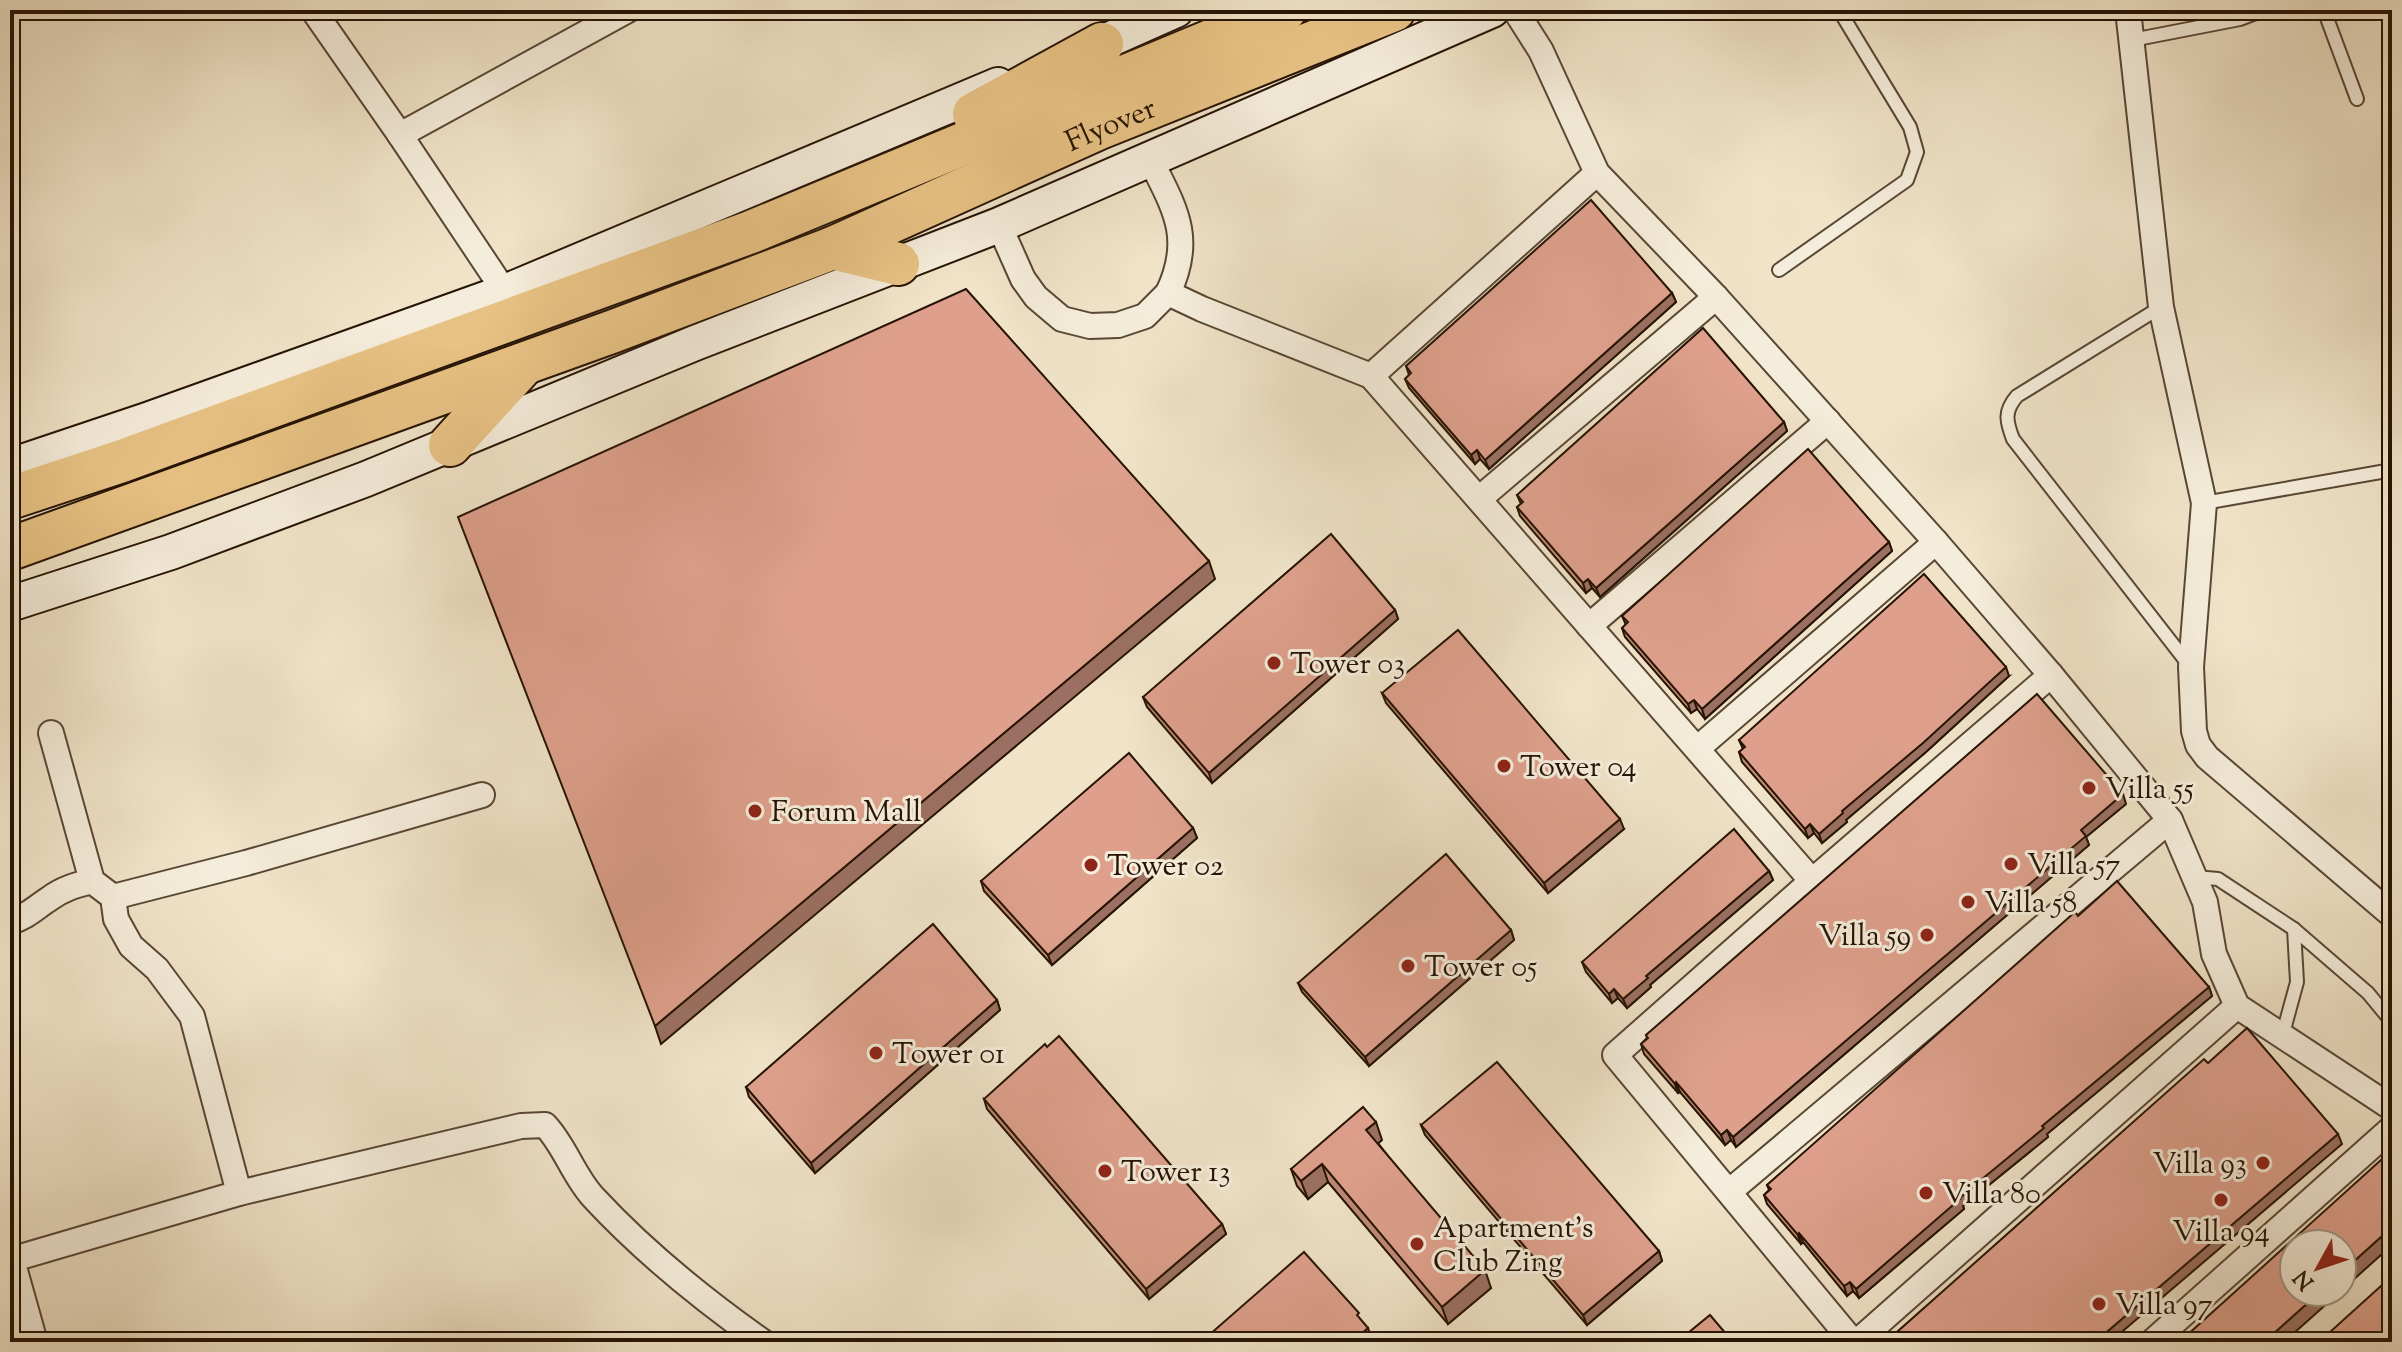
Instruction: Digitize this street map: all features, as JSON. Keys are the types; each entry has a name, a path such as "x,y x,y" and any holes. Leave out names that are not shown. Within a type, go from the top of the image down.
{"highway":[{"name":"Flyover","path":"10,498 122,461 736,237 1285,10"},
{"name":"Flyover","path":"10,549 833,248 1097,129 1394,10"},
{"path":"881,176 904,153 1102,44"},
{"path":"833,248 898,264"},
{"path":"450,445 524,363"}],"street":[{"path":"313,10 505,292"},
{"path":"10,466 505,292 753,186 1102,44 1176,10"},
{"path":"10,604 171,552 366,479 695,343 999,225 1492,10"},
{"path":"1515,10 1541,51 1597,173 1716,297 1936,542 2170,820 2205,902 2214,954 2237,1006 2392,1108"},
{"path":"2128,10 2161,307 2204,503 2191,667 2194,731 2198,745 2207,757 2392,915"},
{"path":"400,135 623,11"},
{"path":"999,225 1023,279 1036,297 1062,319 1090,326 1118,325 1145,316 1168,293 1180,260 1181,227 1150,159"},
{"path":"1371,376 1597,173"},
{"path":"1168,293 1371,376 1812,881"},
{"path":"1479,499 1716,297"},
{"path":"1589,626 1828,421"},
{"path":"1698,748 1936,542"},
{"path":"2051,675 1615,1055 1855,1342 2237,1006"},
{"path":"51,733 92,881 113,897 116,919 131,946 157,969 192,1016 239,1193"},
{"path":"113,897 246,863 482,795"},
{"path":"1730,1191 2170,820"},
{"path":"10,922 25,918 49,898 69,887 92,881"},
{"path":"35,1342 11,1260 239,1193 521,1126 545,1125 557,1138 569,1165 591,1195 683,1280 763,1342"},
{"path":"2152,1342 2392,1128"}],"lane":[{"path":"1779,270 1907,180 1917,152 1910,127 1839,10"},
{"path":"2132,40 2240,19 2264,10"},
{"path":"2324,10 2357,99"},
{"path":"2161,307 2017,396 2007,408 2006,422 2013,439 2191,667"},
{"path":"2204,503 2392,470"},
{"path":"2194,877 2218,879 2294,929 2368,993 2392,1022"},
{"path":"2282,1037 2297,982 2294,929"}],"building":[{"path":"1591,200 1672,293 1485,460 1477,450 1471,455 1405,379 1411,373 1406,366"},
{"name":"Forum Mall","path":"966,289 1209,561 655,1026 458,517"},
{"path":"1703,328 1784,422 1596,588 1588,579 1583,583 1517,507 1523,502 1517,495"},
{"path":"1808,449 1889,542 1702,709 1694,700 1688,704 1622,628 1628,622 1622,616"},
{"path":"1331,534 1395,610 1209,773 1143,697"},
{"path":"1924,574 2006,667 1819,834 1810,824 1805,829 1739,752 1745,747 1739,740"},
{"path":"1458,630 1620,819 1544,883 1382,693"},
{"path":"2037,694 2123,794 2081,830 2086,836 1733,1137 1727,1130 1721,1135 1641,1044 1648,1038 1646,1035"},
{"path":"1129,753 1193,828 1048,955 981,881"},
{"path":"1734,829 1769,871 1623,999 1614,989 1609,994 1582,962"},
{"path":"1446,854 1511,930 1365,1057 1298,983"},
{"path":"2117,881 2209,987 2042,1126 2044,1128 1856,1289 1850,1282 1844,1286 1764,1195 1771,1189 1767,1185 2075,912 2078,916"},
{"path":"933,924 997,1000 811,1163 746,1087"},
{"path":"2247,1028 2338,1134 2095,1342 1894,1342 1900,1336 1897,1332 2204,1059 2208,1063"},
{"path":"1059,1036 1222,1224 1146,1289 984,1099 1045,1044 1047,1047"},
{"path":"1497,1062 1659,1251 1583,1315 1421,1125"},
{"name":"Apartment's Club Zing","path":"1363,1107 1376,1122 1366,1130 1485,1270 1442,1307 1322,1164 1301,1181 1291,1169"},
{"path":"2392,1150 2392,1227 2358,1258 2358,1228 2306,1228"},
{"path":"1304,1252 1359,1313 1357,1315 1368,1328 1352,1342 1201,1342"},
{"path":"2278,1253 2278,1308 2302,1308 2264,1342 2187,1342 2185,1337"},
{"path":"2392,1276 2392,1342 2319,1342 2358,1308"},
{"path":"1710,1315 1733,1342 1677,1342"}],"place":[{"name":"Tower 03","path":"1274,663"},
{"name":"Tower 04","path":"1504,766"},
{"name":"Villa 55","path":"2089,788"},
{"name":"Forum Mall","path":"755,811"},
{"name":"Villa 57","path":"2011,864"},
{"name":"Tower 02","path":"1091,865"},
{"name":"Villa 58","path":"1968,902"},
{"name":"Villa 59","path":"1927,935"},
{"name":"Tower 05","path":"1408,966"},
{"name":"Tower 01","path":"876,1053"},
{"name":"Villa 93","path":"2263,1163"},
{"name":"Tower 13","path":"1105,1171"},
{"name":"Villa 80","path":"1926,1193"},
{"name":"Villa 94","path":"2221,1200"},
{"name":"Apartment's Club Zing","path":"1417,1244"},
{"name":"Villa 97","path":"2099,1304"}]}
